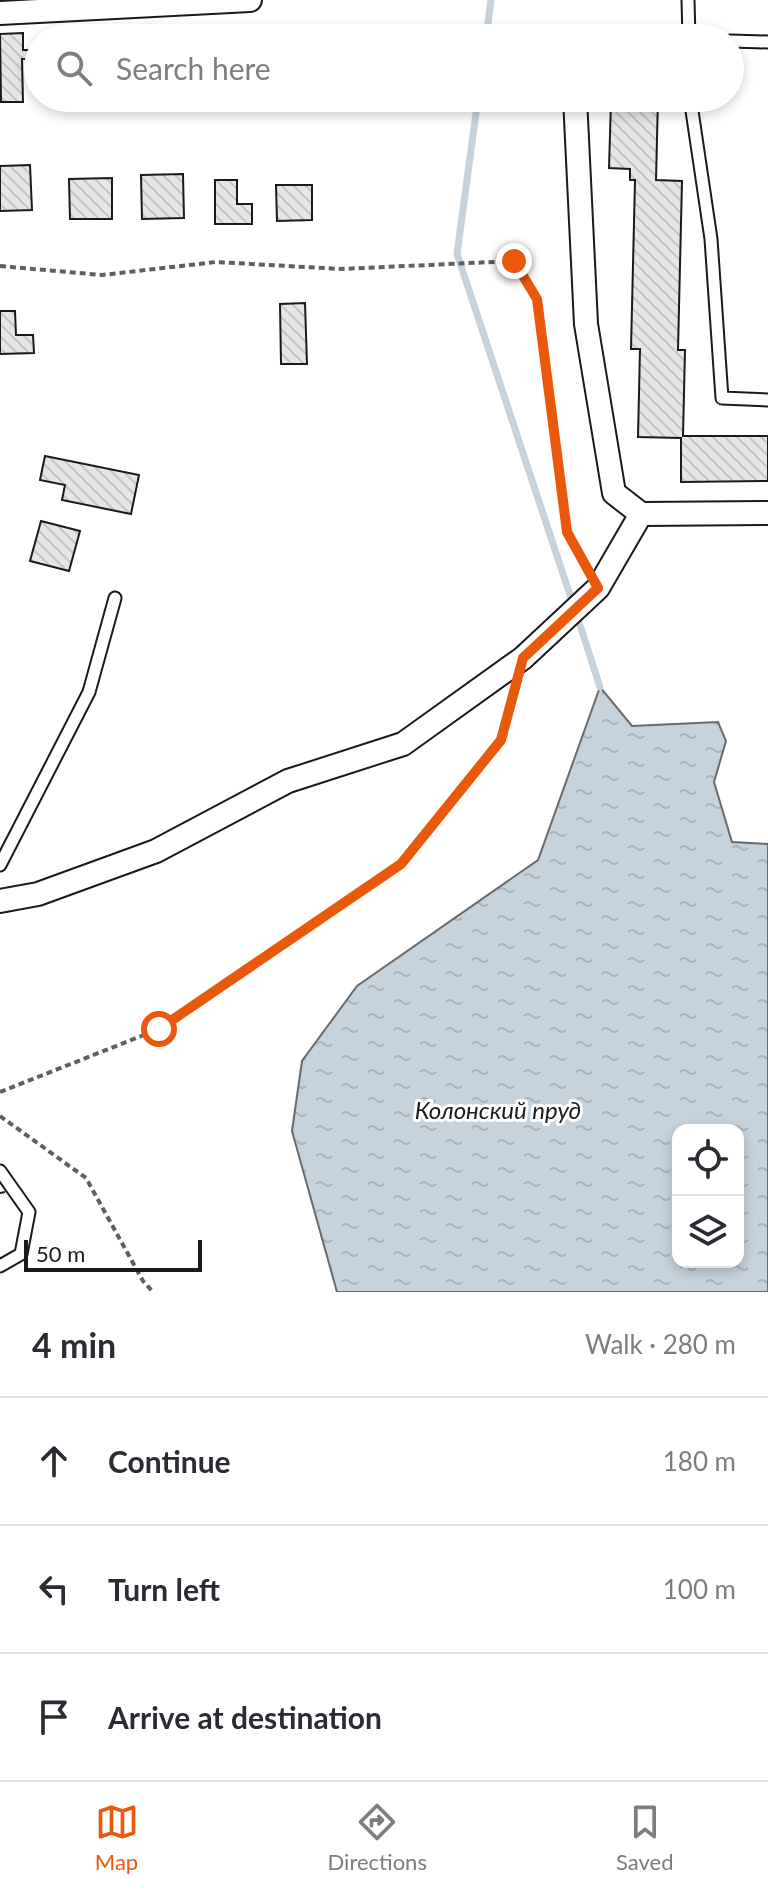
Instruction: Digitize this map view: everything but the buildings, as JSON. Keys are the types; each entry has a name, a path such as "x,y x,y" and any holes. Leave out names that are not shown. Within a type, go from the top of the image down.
{"street":[{"path":"0,13 250,0"},
{"path":"576,112 586,324 614,493 641,514 768,513"},
{"path":"0,901 38,894 156,851 288,781 403,744 523,658 598,588 641,514"}],"lane":[{"path":"688,0 689,24"},
{"path":"744,41 768,42"},
{"path":"690,112 711,239 722,398 768,400"},
{"path":"0,865 89,692 115,598"},
{"path":"0,1171 29,1212 21,1254 0,1266"}],"path":[{"path":"0,266 102,275 216,262 341,269 514,261 537,299 567,532 598,588"},
{"path":"0,1092 159,1029 401,864 501,740 523,658"},
{"path":"0,1116 86,1178 143,1281 153,1292"}],"water":[{"name":"Колонский пруд","path":"600,687 632,726 718,722 726,741 714,782 732,842 768,844 768,1292 337,1292 292,1131 302,1061 357,986 538,860"}],"waterway":[{"path":"488,24 491,0"},
{"path":"476,112 457,254 573,604"},
{"path":"577,616 600,687"}],"fence":[{"path":"0,1193 5,1192"}],"route":[{"path":"159,1029 401,864 501,740 523,658 598,588 567,532 537,299 514,261"}]}
